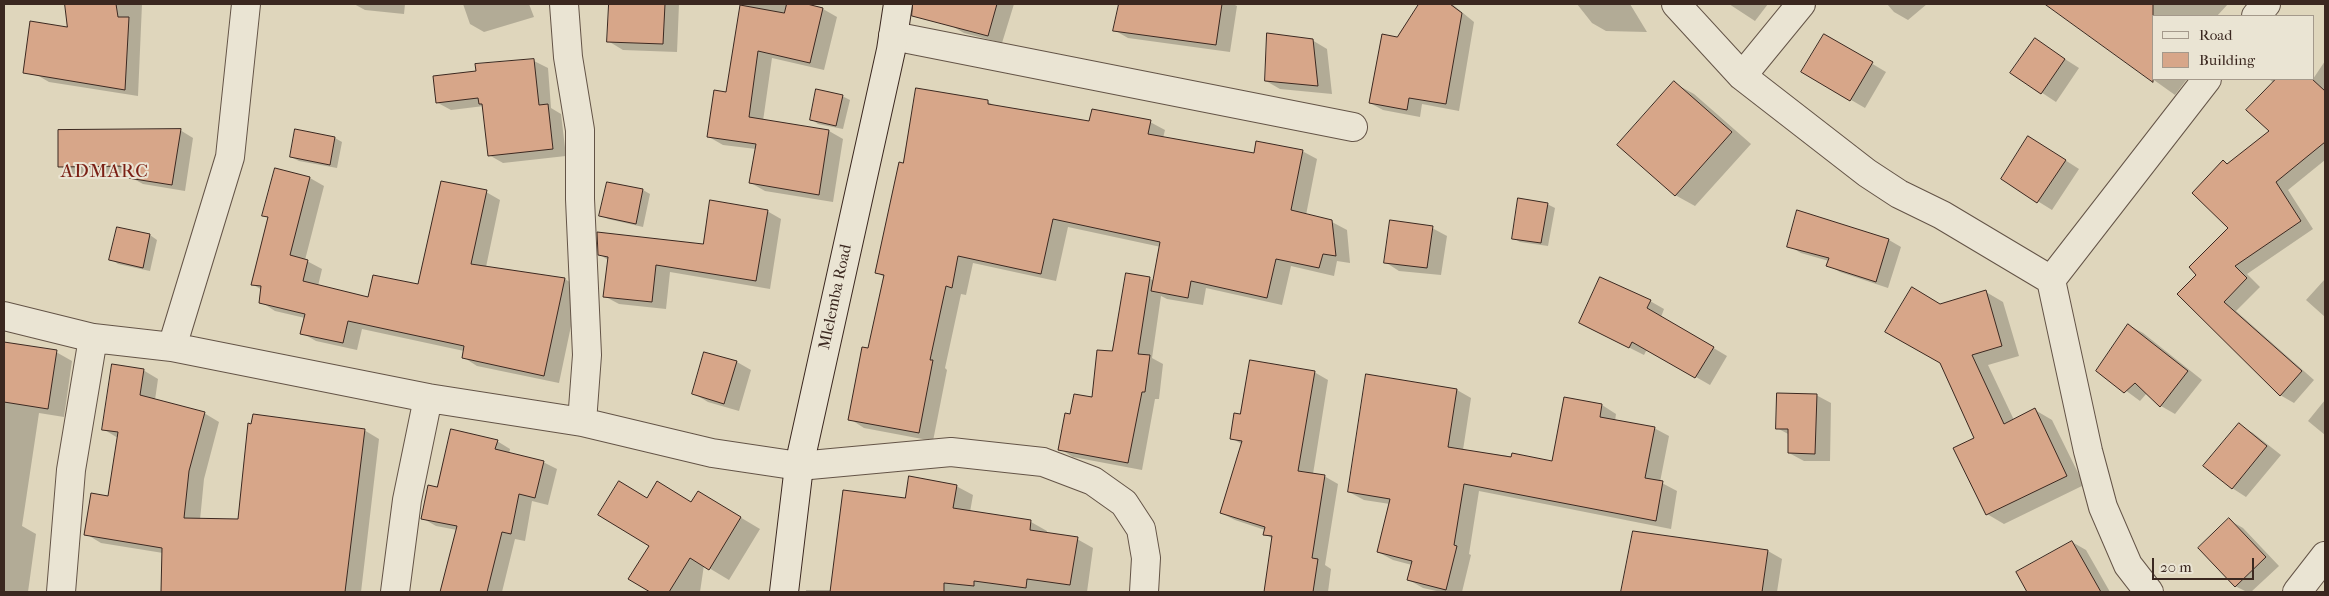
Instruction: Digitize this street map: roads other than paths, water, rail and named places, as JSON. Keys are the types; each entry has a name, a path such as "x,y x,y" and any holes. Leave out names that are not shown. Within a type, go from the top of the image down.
{"street":[{"path":"172,348 230,157 246,4"},
{"path":"564,4 568,56 580,130 580,199 587,355 582,422"},
{"name":"Mlelemba Road","path":"784,592 799,466 893,36 898,4"},
{"path":"1676,4 1742,76 1883,183 2051,280 2088,451 2103,507 2128,565 2149,592"},
{"path":"1742,76 1801,4"},
{"path":"2257,15 2266,4"},
{"path":"893,36 1353,127"},
{"path":"2051,280 2206,80"},
{"path":"4,316 93,338 172,348 428,398 582,422 712,453 799,466 951,452 1043,462 1069,470 1093,481 1124,503 1141,529 1146,558 1144,592"},
{"path":"61,592 71,470 93,338"},
{"path":"395,592 407,500 428,398"},
{"path":"2297,592 2325,556"}],"district":[{"name":"ADMARC","path":"105,172"}]}
